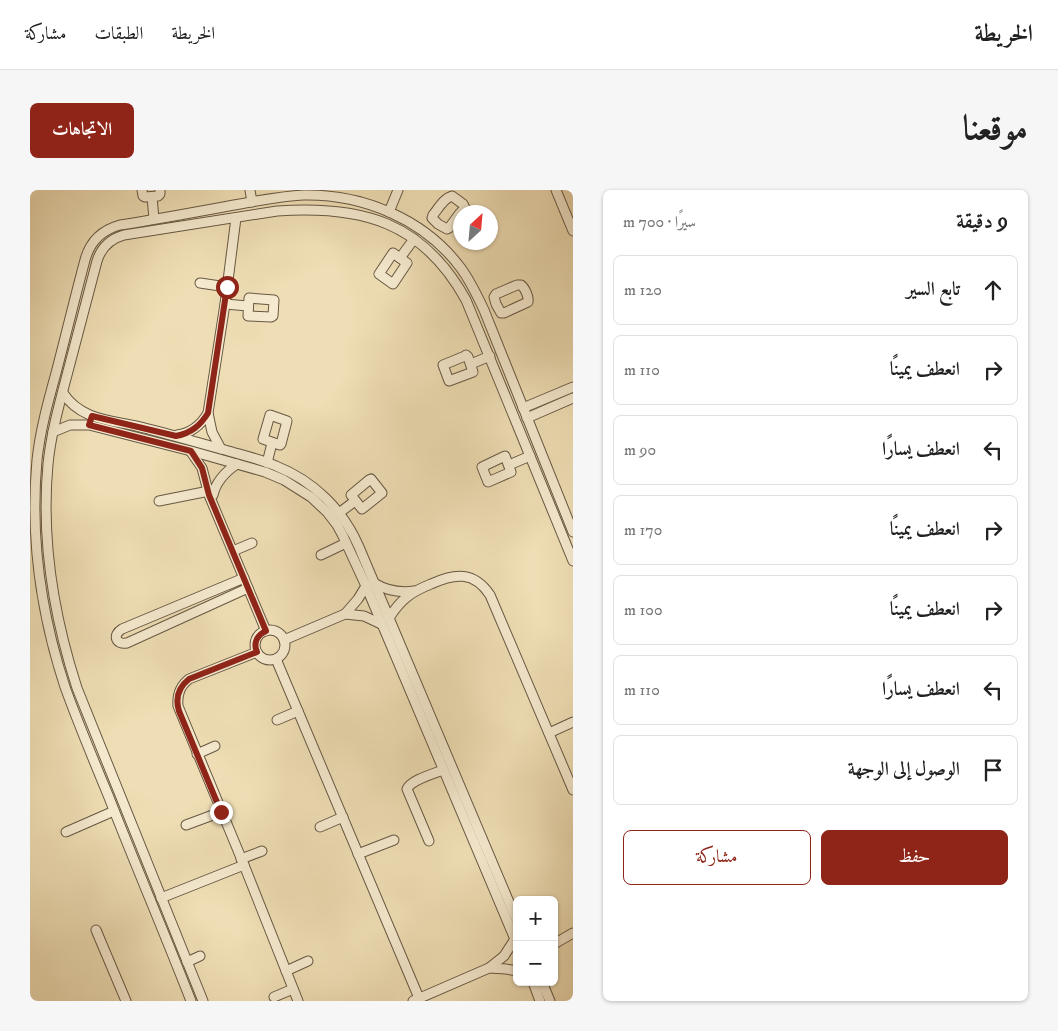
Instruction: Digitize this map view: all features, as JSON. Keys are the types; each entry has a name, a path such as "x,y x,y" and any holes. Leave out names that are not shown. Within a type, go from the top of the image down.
{"street":[{"path":"142,190 144,197 160,195 160,190"},
{"path":"250,190 252,202"},
{"path":"376,220 398,190"},
{"path":"556,190 573,231"},
{"path":"191,1001 65,687 45,614 39,578 35,499 39,446 85,260 89,249 97,237 108,229 120,224 304,195 345,194 411,223 443,247 461,268 474,290 484,310 527,418 570,514 572,527"},
{"path":"453,223 448,229 444,229 433,220 433,217 448,197 452,196 464,205"},
{"path":"152,197 154,219"},
{"path":"203,1001 77,688 57,617 50,568 46,510 48,463 53,432 97,261 105,245 114,239 124,236 277,211 311,210 348,212 396,228 414,239 436,258 456,282 466,300 573,562"},
{"path":"221,449 212,432 208,413 236,218"},
{"path":"428,235 438,224"},
{"path":"400,258 414,239"},
{"path":"200,282 227,287"},
{"path":"225,304 248,306"},
{"path":"484,310 496,304"},
{"path":"471,364 490,356"},
{"path":"523,408 573,387"},
{"path":"63,393 90,421 237,464 284,480 303,491 327,512 370,584 393,591 414,591"},
{"path":"527,418 573,398"},
{"path":"176,436 195,429 208,413"},
{"path":"53,432 70,425 90,421 176,436 286,470 306,482 324,497 339,513 355,538 370,584 385,621 513,912"},
{"path":"267,463 272,443"},
{"path":"191,451 202,468 211,490 212,500 266,631"},
{"path":"509,465 530,456"},
{"path":"159,501 211,490 237,464"},
{"path":"339,513 355,501"},
{"path":"233,551 252,544"},
{"path":"321,555 346,544"},
{"path":"385,621 402,600 414,591 442,579 453,576 469,578 479,583 490,596 573,790"},
{"path":"244,578 122,629 116,635 116,639 123,644 127,643 248,588"},
{"path":"284,640 345,614 370,584"},
{"path":"345,614 385,621"},
{"path":"273,630 277,632 284,640 284,651 276,659 262,658 257,652 256,641 259,635 266,631 273,630"},
{"path":"396,647 443,770 516,941"},
{"path":"257,652 189,679 182,686 178,696 178,706 298,1001"},
{"path":"276,659 343,817 416,1000 489,968 504,956 513,946"},
{"path":"276,720 298,711"},
{"path":"549,733 573,722"},
{"path":"197,754 215,746"},
{"path":"429,841 407,789 413,782 443,770"},
{"path":"105,789 116,785"},
{"path":"66,832 114,811"},
{"path":"186,825 221,812"},
{"path":"320,826 343,817"},
{"path":"358,854 394,840"},
{"path":"161,898 243,862 262,851"},
{"path":"96,930 126,1001"},
{"path":"558,942 569,935"},
{"path":"187,962 200,956"},
{"path":"286,971 308,961"},
{"path":"489,968 513,970"},
{"path":"534,986 540,1001"},
{"path":"544,986 550,1001"},
{"path":"274,997 293,989"}],"route":[{"path":"221,812 179,711 177,701 179,691 189,679 257,652 255,648 256,641 262,632 266,631 209,495 205,475 191,451 89,425 92,416 176,436 183,435 200,425 208,413 227,287"}]}
